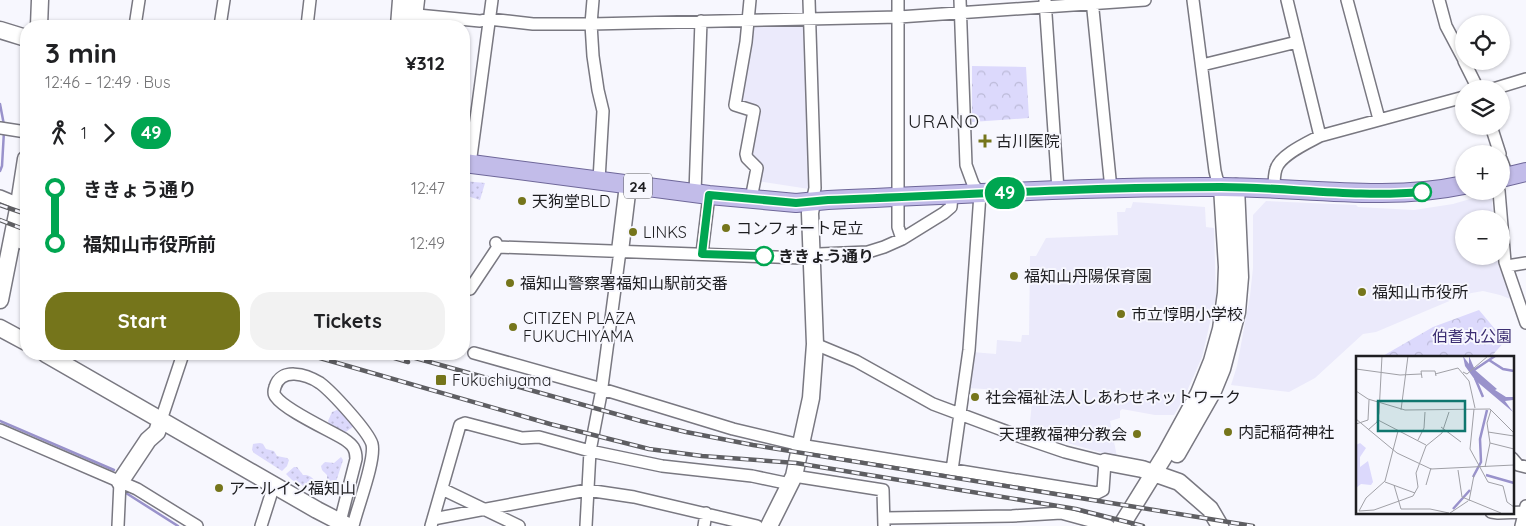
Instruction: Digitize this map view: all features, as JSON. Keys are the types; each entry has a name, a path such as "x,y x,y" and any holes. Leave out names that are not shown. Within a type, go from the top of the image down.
{"main road":[{"name":"24","path":"470,164 702,194 796,203 1058,190 1229,187 1408,193 1455,187"},
{"path":"1510,176 1526,172"}],"street":[{"path":"39,20 40,0"},
{"path":"136,20 139,0"},
{"path":"221,20 224,0"},
{"path":"308,20 310,0"},
{"path":"470,144 492,0"},
{"path":"593,0 591,24 598,90 603,111 599,180"},
{"path":"750,0 746,42 735,105 754,111 746,154 747,158 757,168 751,199"},
{"path":"769,526 792,480 811,398 815,344 810,213 814,188 809,0"},
{"path":"898,0 898,227 902,239"},
{"path":"952,470 969,350 980,194 973,184 966,165 960,0"},
{"path":"470,20 533,24 591,24 899,17 961,14 1045,4 1145,0"},
{"path":"1134,526 1199,393 1212,361 1226,293 1229,187 1216,176 1193,0"},
{"path":"1287,0 1320,136"},
{"path":"1348,0 1379,119"},
{"path":"1439,0 1446,26 1455,44"},
{"path":"1092,2 1111,189"},
{"path":"1045,4 1058,190"},
{"path":"407,14 470,20"},
{"path":"701,21 702,254"},
{"path":"0,30 20,36"},
{"path":"1202,65 1297,42"},
{"path":"1510,84 1526,79"},
{"path":"1274,189 1276,168 1279,162 1320,136 1455,99"},
{"path":"0,128 20,131"},
{"path":"586,526 590,451 602,389 628,185"},
{"path":"470,289 497,245 802,258 823,254 868,252 902,239 944,213 951,207 952,195"},
{"path":"0,196 20,204"},
{"path":"1501,200 1507,266 1526,323"},
{"path":"0,300 19,242"},
{"path":"1507,266 1526,263"},
{"path":"0,328 20,339"},
{"path":"815,344 856,361 933,404 1065,452 1159,474 1179,482 1210,509 1220,526"},
{"path":"474,353 733,429 800,445 1097,493 1103,490 1105,462"},
{"path":"56,360 345,525"},
{"path":"118,526 120,482 148,440 157,432 181,360"},
{"path":"288,373 297,374 320,383 360,425 370,441 372,455 345,525 356,451 352,444 294,411 275,397 275,385 278,378 282,375 288,373"},
{"path":"432,522 460,425 465,423 522,438 539,437 590,451 662,466 882,490 884,522 1012,521 1060,513 1109,526"},
{"path":"0,430 137,490 195,525"},
{"path":"1514,460 1518,465 1526,467"},
{"path":"1121,526 1159,474"},
{"path":"261,526 274,485"},
{"path":"442,490 519,526"},
{"path":"432,522 484,509 587,490 634,497 757,526"},
{"path":"1521,526 1525,510"},
{"path":"704,526 706,514"}],"shaded area":[{"path":"800,23 804,27 809,189 757,181 749,157 755,110 737,104 749,24"},
{"name":"福知山市役所","path":"1467,200 1492,200 1493,210 1455,210 1455,265 1500,265 1513,300 1483,291 1466,294 1376,332 1363,334 1315,378 1289,392 1231,385 1237,366 1250,296 1253,268 1253,215 1266,201 1414,210"},
{"name":"市立惇明小学校","path":"1133,202 1205,207 1206,227 1214,228 1216,297 1202,357 1184,398 1174,415 1155,415 1122,409 1120,411 1120,418 1110,421 1117,457 1029,432 1033,392 967,388 972,352 996,354 997,340 1021,342 1022,335 1029,335 1030,256 1036,256 1046,238 1118,235 1117,212 1125,212 1126,208 1131,208"}],"green space":[{"path":"972,66 1026,67 1029,118 972,122"},
{"path":"470,182 485,183 480,200 470,197"},
{"name":"伯耆丸公園","path":"1479,310 1505,341 1492,356 1383,356 1433,327"},
{"path":"337,410 343,412 354,426 343,434 330,426 328,421 332,412"},
{"path":"260,443 266,449 274,451 277,456 289,460 287,466 282,471 254,453 252,450 253,444"},
{"path":"341,457 343,460 334,488 331,490 327,475 321,466 325,462 334,463"},
{"path":"294,467 297,467 303,475 313,478 322,493 318,494 292,480 286,474"}],"waterway":[{"path":"0,104 4,125"},
{"path":"0,171 4,131"},
{"path":"0,421 114,470"},
{"path":"126,493 178,526"}],"railway":[{"path":"0,205 20,212"},
{"path":"0,220 20,228"},
{"path":"327,360 550,424 649,449 702,456 796,463 1076,509 1143,526"},
{"path":"401,360 408,362"},
{"path":"422,360 686,432 753,445 1253,526"}],"bus line":[{"name":"49","path":"764,256 702,254 709,195 796,203 1058,190 1222,187 1366,193 1422,192"}],"place":[{"name":"古川医院","path":"985,141"},
{"name":"天狗堂BLD","path":"522,201"},
{"name":"コンフォート足立","path":"726,228"},
{"name":"LINKS","path":"633,232"},
{"name":"ききょう通り","path":"764,256"},
{"name":"福知山丹陽保育園","path":"1014,276"},
{"name":"福知山警察署福知山駅前交番","path":"510,283"},
{"name":"福知山市役所","path":"1362,292"},
{"name":"市立惇明小学校","path":"1121,314"},
{"name":"CITIZEN PLAZA FUKUCHIYAMA","path":"513,327"},
{"name":"Fukuchiyama","path":"441,380"},
{"name":"社会福祉法人しあわせネットワーク","path":"975,397"},
{"name":"内記稲荷神社","path":"1228,432"},
{"name":"天理教福神分教会","path":"1137,434"},
{"name":"アールイン福知山","path":"219,488"}],"district":[{"name":"URANO","path":"944,121"}]}
